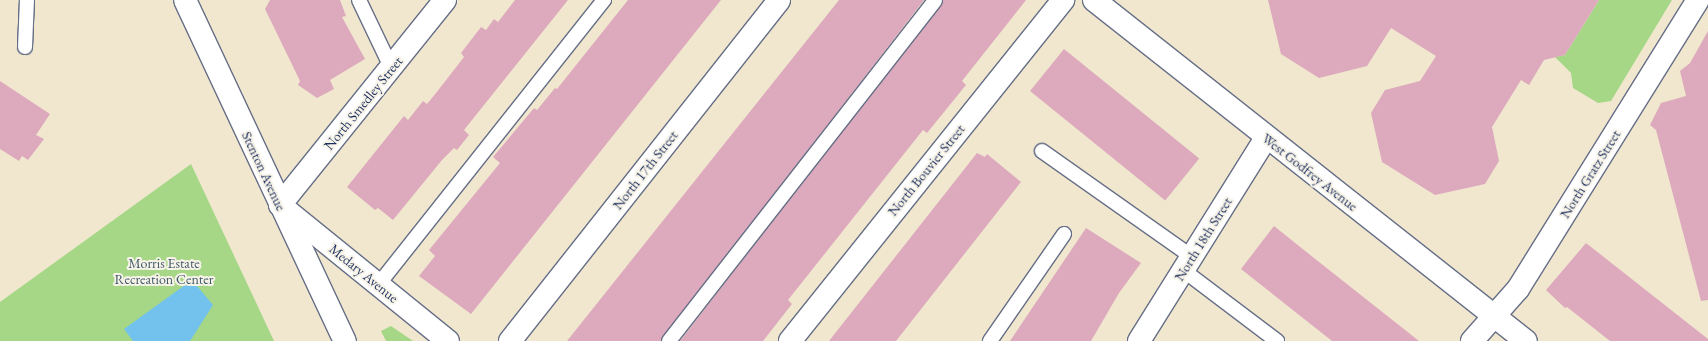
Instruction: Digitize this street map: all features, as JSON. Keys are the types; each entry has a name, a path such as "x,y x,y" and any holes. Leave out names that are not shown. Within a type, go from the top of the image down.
{"street":[{"name":"Stenton Avenue","path":"185,0 345,341"},
{"name":"North Smedley Street","path":"280,205 445,0"},
{"name":"North 17th Street","path":"510,341 779,0"},
{"name":"North Bouvier Street","path":"790,341 1063,0"},
{"name":"West Godfrey Avenue","path":"1094,0 1266,138 1526,341"},
{"name":"North Gratz Street","path":"1472,341 1493,314 1518,289 1698,0"},
{"name":"North 18th Street","path":"1139,341 1266,138"},
{"name":"Medary Avenue","path":"280,205 448,341"}],"lane":[{"path":"25,47 27,0"},
{"path":"358,0 391,67"},
{"path":"378,285 604,0"},
{"path":"669,341 935,0"},
{"path":"1042,151 1188,263 1277,341"},
{"path":"990,341 1064,234"}],"green space":[{"path":"1599,0 1672,0 1611,101 1598,103 1573,88 1571,73 1555,57 1565,55"},
{"name":"Morris Estate Recreation Center","path":"191,164 274,341 0,341 0,302"},
{"path":"391,326 413,341 386,341 381,331"}],"water":[{"path":"192,280 213,305 190,341 133,341 124,329"}],"building":[{"path":"270,0 340,0 346,16 342,17 365,59 330,80 334,89 317,98 298,85 300,81 265,9"},
{"path":"515,0 568,0 464,130 469,135 457,150 454,148 442,160 393,220 378,208 375,210 347,187 404,116 408,120 423,101 427,104 464,57 461,53 481,27 486,30 494,19 498,22"},
{"path":"628,0 721,0 471,314 419,276 435,256 429,250 500,163 493,157 534,108 537,110 555,88 557,89"},
{"path":"839,0 924,0 661,341 567,341"},
{"path":"943,0 1026,0 962,81 966,85 927,133 923,130 788,300 792,304 763,341 680,341"},
{"path":"1268,0 1599,0 1565,55 1544,60 1529,85 1521,80 1492,127 1499,161 1485,184 1435,195 1382,162 1371,113 1385,90 1420,81 1436,56 1391,28 1367,66 1319,78 1281,54"},
{"path":"1708,31 1708,300 1701,301 1656,130 1650,125 1661,103 1686,96 1680,71 1690,63"},
{"path":"1064,49 1199,159 1165,200 1030,91"},
{"path":"0,81 50,114 36,135 44,139 28,160 22,156 19,161 0,149"},
{"path":"977,153 985,157 987,154 1021,182 896,341 829,341"},
{"path":"1274,226 1419,341 1332,341 1241,269"},
{"path":"1086,228 1141,263 1119,293 1091,341 1010,341"},
{"path":"1586,243 1708,339 1708,341 1610,341 1567,307 1565,308 1546,290"}]}
